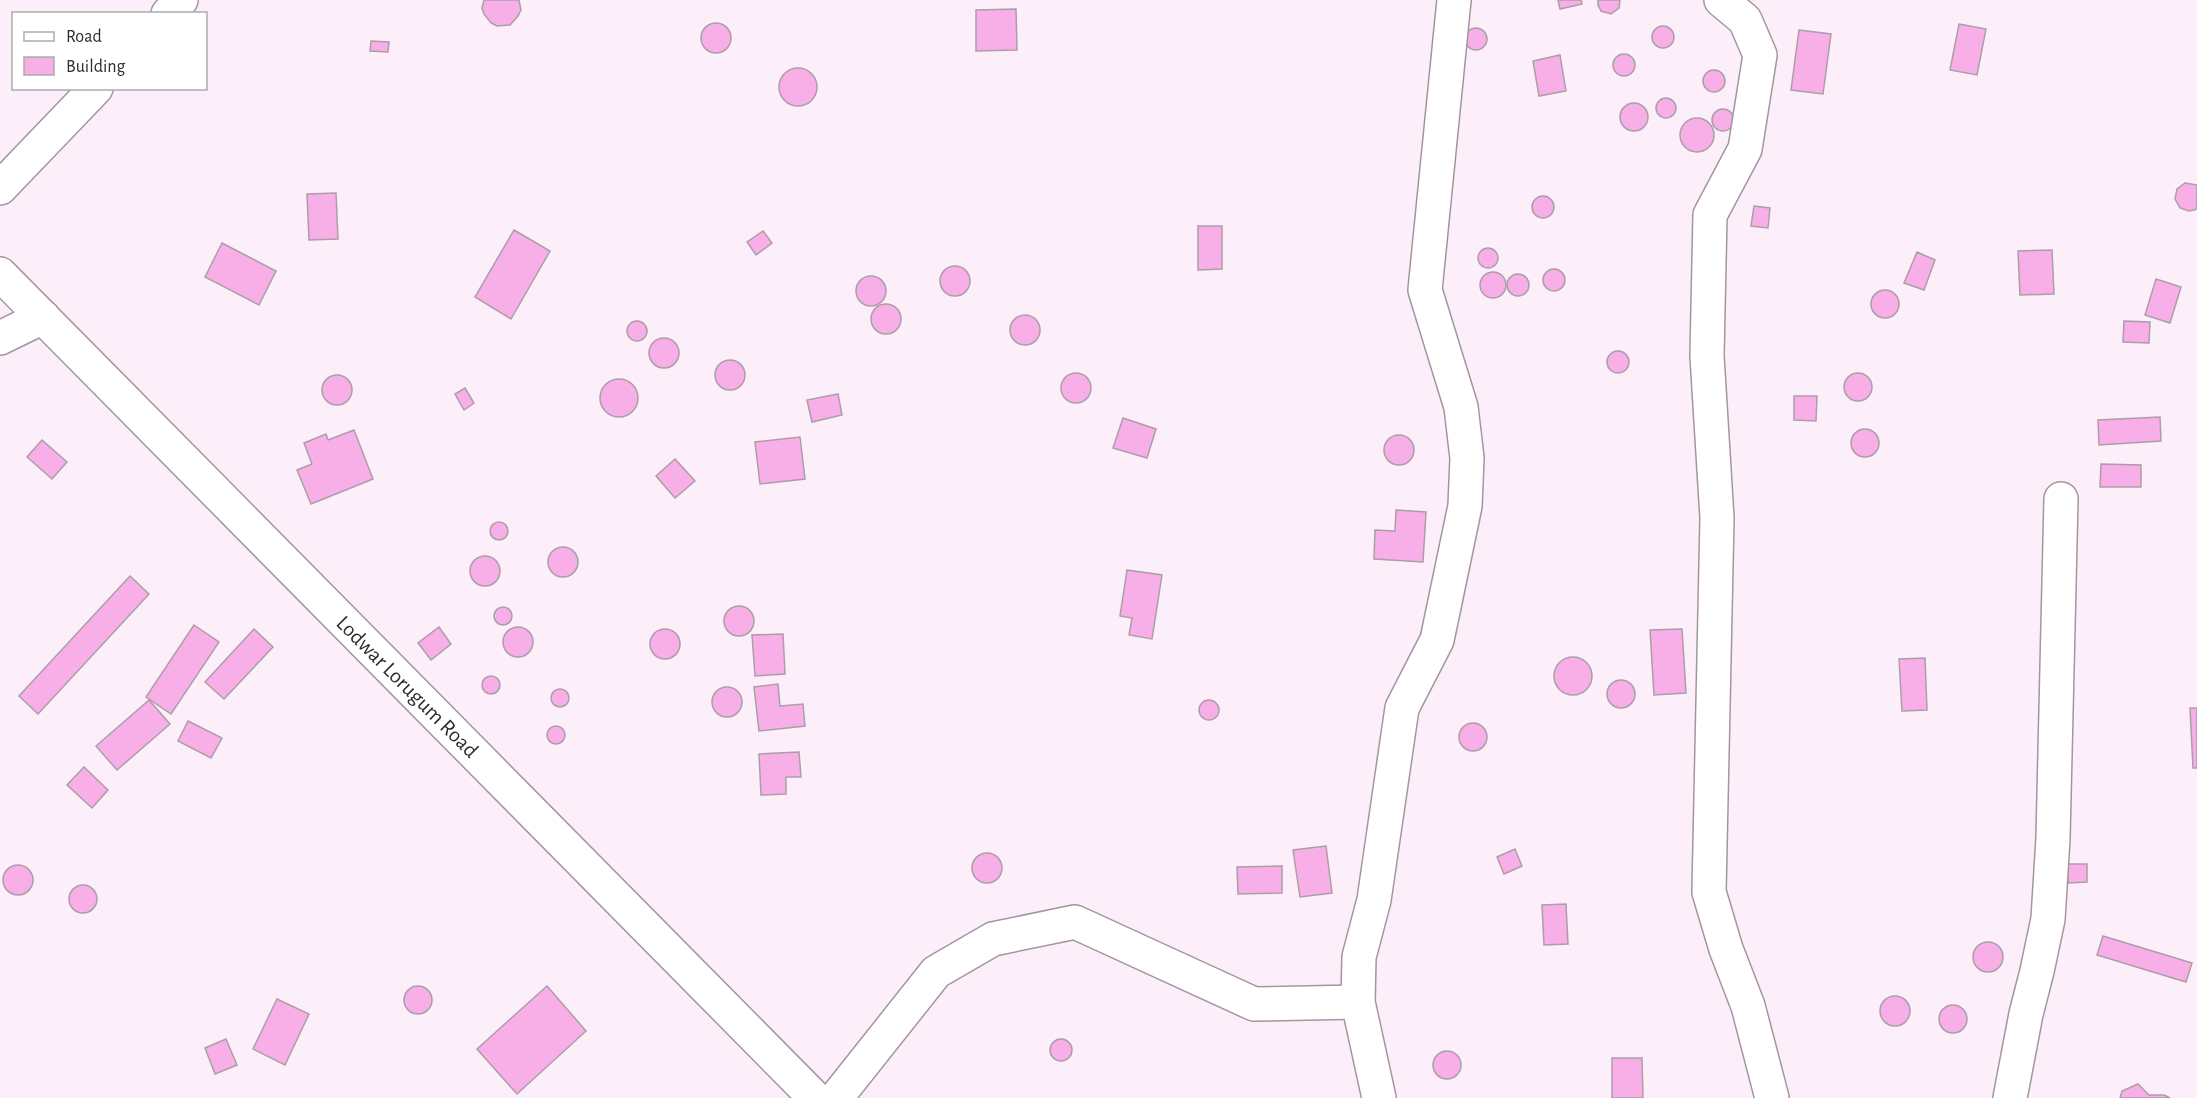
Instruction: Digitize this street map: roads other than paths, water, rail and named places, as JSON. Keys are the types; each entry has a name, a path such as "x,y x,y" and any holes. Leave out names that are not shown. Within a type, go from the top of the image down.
{"street":[{"path":"170,12 181,0"},
{"path":"1379,1098 1358,1002 1359,957 1374,900 1402,708 1437,640 1465,506 1467,458 1461,407 1425,290 1454,0"},
{"path":"1721,0 1745,20 1760,55 1745,149 1710,215 1707,356 1717,518 1709,892 1726,949 1748,1006 1772,1098"},
{"path":"0,188 94,90"},
{"name":"Lodwar Lorugum Road","path":"0,274 815,1098"},
{"path":"0,338 43,317"},
{"path":"2010,1098 2048,919 2053,838 2061,499"},
{"path":"836,1098 936,972 993,939 1075,922 1254,1004 1358,1002"}]}
